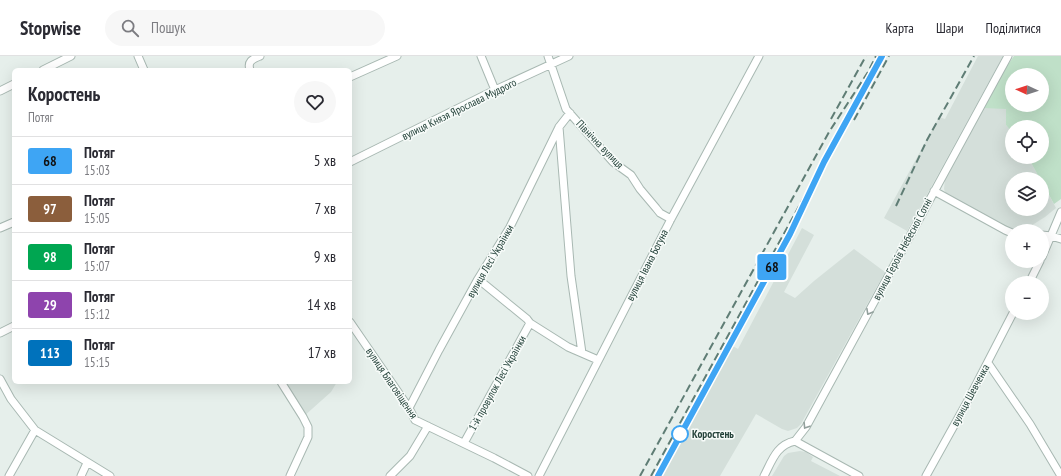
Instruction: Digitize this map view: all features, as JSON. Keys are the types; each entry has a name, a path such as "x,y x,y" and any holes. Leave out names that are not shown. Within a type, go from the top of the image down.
{"street":[{"path":"47,68 72,56"},
{"path":"138,56 143,68"},
{"path":"250,68 249,64 251,60 260,56"},
{"path":"352,75 397,56"},
{"path":"481,56 495,90"},
{"name":"Північна вулиця","path":"548,56 566,109 614,162 631,176 660,213 671,219"},
{"name":"вулиця Князя Ярослава Мудрого","path":"352,161 495,90 569,56"},
{"name":"вулиця Івана Богуна","path":"539,476 671,219 759,56"},
{"name":"вулиця Героїв Небесної Сотні","path":"795,441 806,427 1008,56"},
{"path":"0,91 12,85"},
{"name":"вулиця Лесі Українки","path":"409,408 478,279 510,227 559,127 570,113"},
{"path":"559,127 572,276 582,353"},
{"path":"934,191 1005,230"},
{"path":"1049,241 1061,212"},
{"path":"0,228 12,223"},
{"path":"1051,236 1061,238"},
{"name":"1-й провулок Лесі Українки","path":"478,279 530,323 568,347 598,360"},
{"name":"вулиця Шевченка","path":"926,476 988,363 1010,320"},
{"name":"1-й провулок Лесі Українки","path":"464,443 530,323"},
{"name":"вулиця Благовіщення","path":"352,325 409,408 415,420 528,476"},
{"path":"0,332 12,327"},
{"path":"988,363 1030,424 1061,476"},
{"path":"0,379 11,399 35,430 110,476"},
{"path":"282,384 308,427 308,437 290,476"},
{"path":"390,476 410,456 428,426"},
{"path":"10,476 35,430"},
{"path":"764,476 779,449 784,445 795,441 859,476"},
{"path":"81,476 88,463"}],"shaded area":[{"path":"978,56 1003,56 907,231 884,218 939,117 945,119"},
{"path":"984,108 1005,108 1005,164 1032,164 1036,172 1005,172 1005,216 1046,216 1034,224 1005,224 1005,226 949,196 944,189 945,179"},
{"path":"1049,195 1056,208 1049,214"},
{"path":"802,228 814,235 784,292 795,298 854,249 885,272 801,424 797,428 788,431 756,414 720,476 659,476 731,345 738,349"},
{"path":"282,384 336,384 331,392 303,417"},
{"path":"800,451 806,452 813,457 811,461 840,476 772,476 784,456 788,453"}],"green space":[{"path":"1014,56 1061,56 1061,199 1054,204 1049,195 1049,172 1036,172 1032,164 1049,164 1049,120 1006,120 1006,112 1049,112 1049,68 1006,68"},
{"path":"1005,70 1005,109 984,108"}],"railway":[{"path":"831,119 866,56"},
{"path":"640,476 829,132 868,72 876,56"},
{"path":"854,120 889,56"},
{"path":"896,206 927,140 974,56"},
{"path":"651,476 866,84"}],"train":[{"name":"68","path":"658,476 790,234 824,162 882,56"}],"place":[{"name":"Коростень","path":"680,434"}]}
